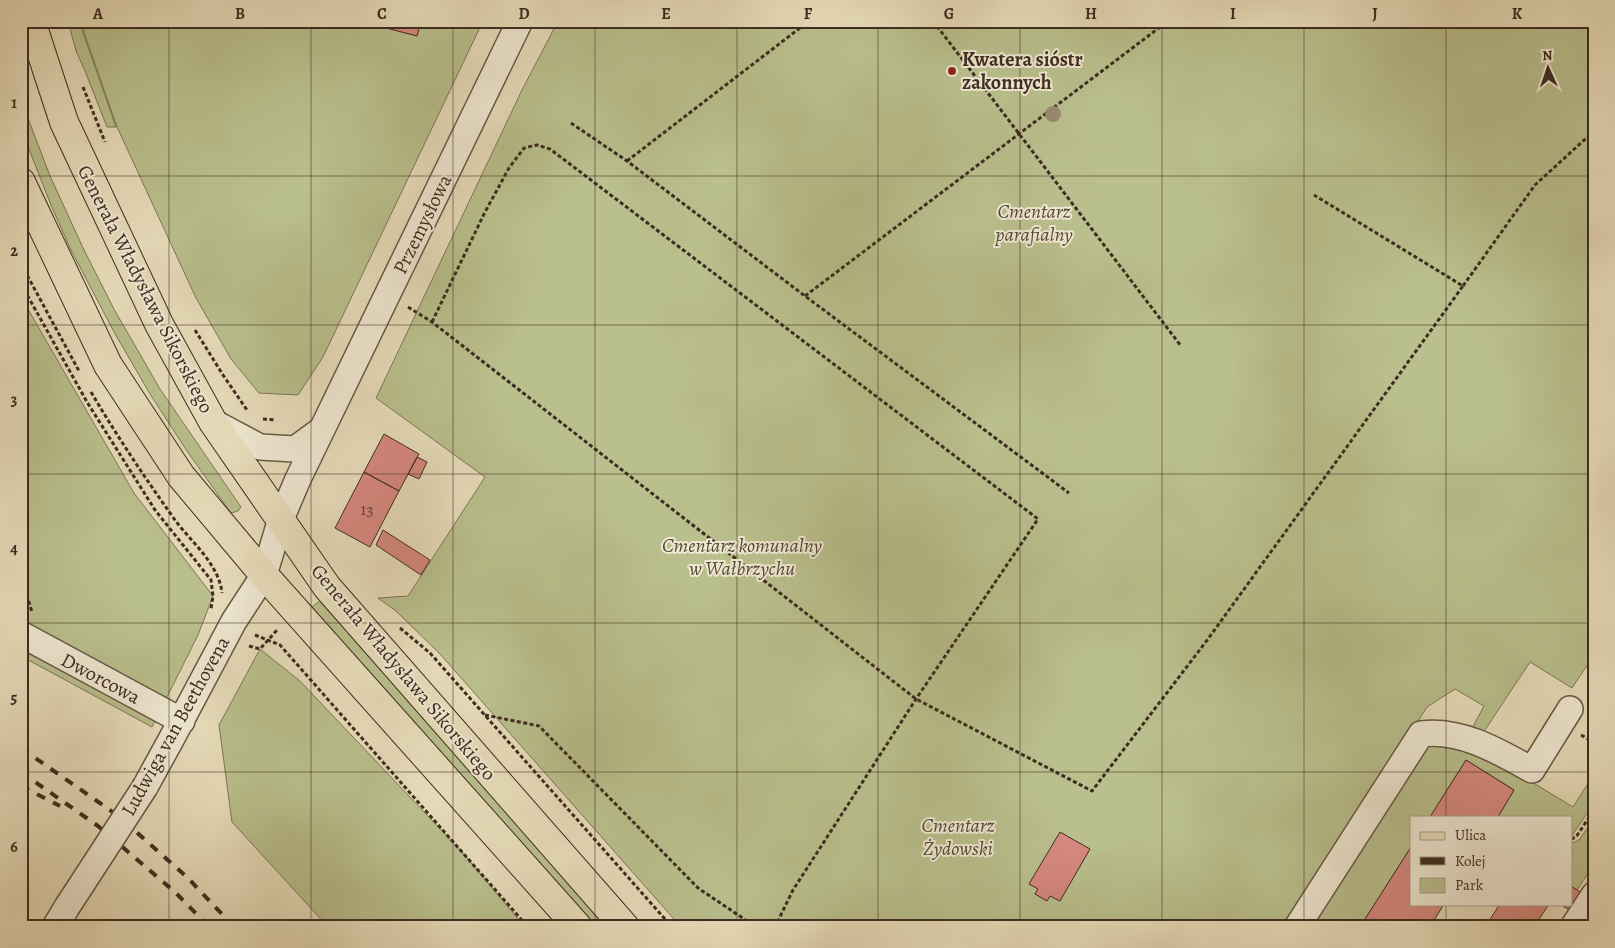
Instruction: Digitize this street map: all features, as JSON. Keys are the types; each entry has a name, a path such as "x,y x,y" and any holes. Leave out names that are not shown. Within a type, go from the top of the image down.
{"main road":[{"name":"Generała Władysława Sikorskiego","path":"31,21 64,122 159,324 213,422 326,587 625,927"},
{"name":"Generała Władysława Sikorskiego","path":"21,182 108,365 181,476 264,575 578,927"}],"street":[{"name":"Przemysłowa","path":"281,519 298,479 325,427 520,21"},
{"name":"Przemysłowa","path":"213,422 260,447 295,449 325,427"},
{"name":"Ludwiga van Beethovena","path":"61,917 144,787 182,721 234,621 264,575 281,519"},
{"name":"Dworcowa","path":"21,634 182,721"},
{"path":"1297,927 1421,734 1436,732 1458,736 1500,752 1532,770 1570,709"},
{"path":"1573,927 1594,895"}],"path":[{"path":"62,21 64,31"},
{"path":"628,161 809,21"},
{"path":"932,21 1181,346"},
{"path":"805,296 1168,21"},
{"path":"82,86 108,147"},
{"path":"571,123 628,161 1069,493"},
{"path":"406,306 432,322 916,698 1092,792 1208,639 1536,185 1594,131"},
{"path":"432,322 485,212 509,168 524,148 537,145 550,148 1038,519 916,698 793,890 775,927"},
{"path":"1314,195 1463,286"},
{"path":"21,284 86,402 155,510 211,580 210,612"},
{"path":"194,328 227,382 253,417"},
{"path":"261,418 277,420"},
{"path":"393,621 430,653 672,927"},
{"path":"242,643 260,650 283,623"},
{"path":"249,631 280,645 528,927"},
{"path":"485,715 539,726 698,888 756,927"},
{"path":"1572,839 1576,837 1594,810"}],"green space":[{"path":"68,21 79,21 116,127 107,127 76,51"},
{"path":"80,21 483,21 323,357 298,395 259,393 231,359 196,298 117,127"},
{"name":"Cmentarz komunalny w Wałbrzychu","path":"558,21 1594,21 1594,667 1588,664 1572,688 1530,662 1479,739 1469,734 1484,706 1455,689 1427,707 1287,927 681,927 440,654 396,611 378,598 408,596 485,477 376,398 522,90"},
{"path":"21,100 50,176 115,311 160,389 241,507 238,511 231,513 187,451 150,394 114,332 70,248 51,205 21,129"},
{"path":"21,297 134,493 213,596 198,635 152,727 21,656"},
{"path":"320,601 608,927 589,927 309,609"},
{"path":"260,649 300,681 462,852 525,927 328,927 232,822 219,725"},
{"path":"1429,741 1474,747 1573,807 1594,774 1594,803 1572,836 1572,816 1499,816 1514,790 1466,760 1431,816 1410,816 1410,849 1360,927 1306,927"},
{"path":"1594,819 1594,864 1577,890 1572,887 1572,844 1579,840"}],"building":[{"path":"359,21 421,21 417,36"},
{"path":"384,434 419,454 399,491 364,472"},
{"path":"417,457 427,462 419,479 408,474"},
{"path":"364,472 399,491 370,547 335,528"},
{"path":"383,530 430,560 421,575 376,545"},
{"path":"1466,760 1514,790 1499,816 1431,816"},
{"path":"1060,832 1090,849 1060,901 1050,896 1047,901 1035,894 1038,889 1029,884"},
{"path":"1410,849 1410,906 1443,906 1430,927 1360,927"},
{"path":"1572,887 1594,901 1594,926 1563,906 1572,906"},
{"path":"1499,906 1548,906 1534,927 1485,927"}],"railway":[{"path":"21,748 117,815 187,877 234,927"},
{"path":"21,772 98,826 176,893 209,927"},
{"path":"21,786 60,806"}],"place":[{"name":"Kwatera sióstr zakonnych","path":"952,71"}],"park label":[{"name":"Cmentarz parafialny","path":"1034,222"},
{"name":"Cmentarz Żydowski","path":"958,836"}]}
